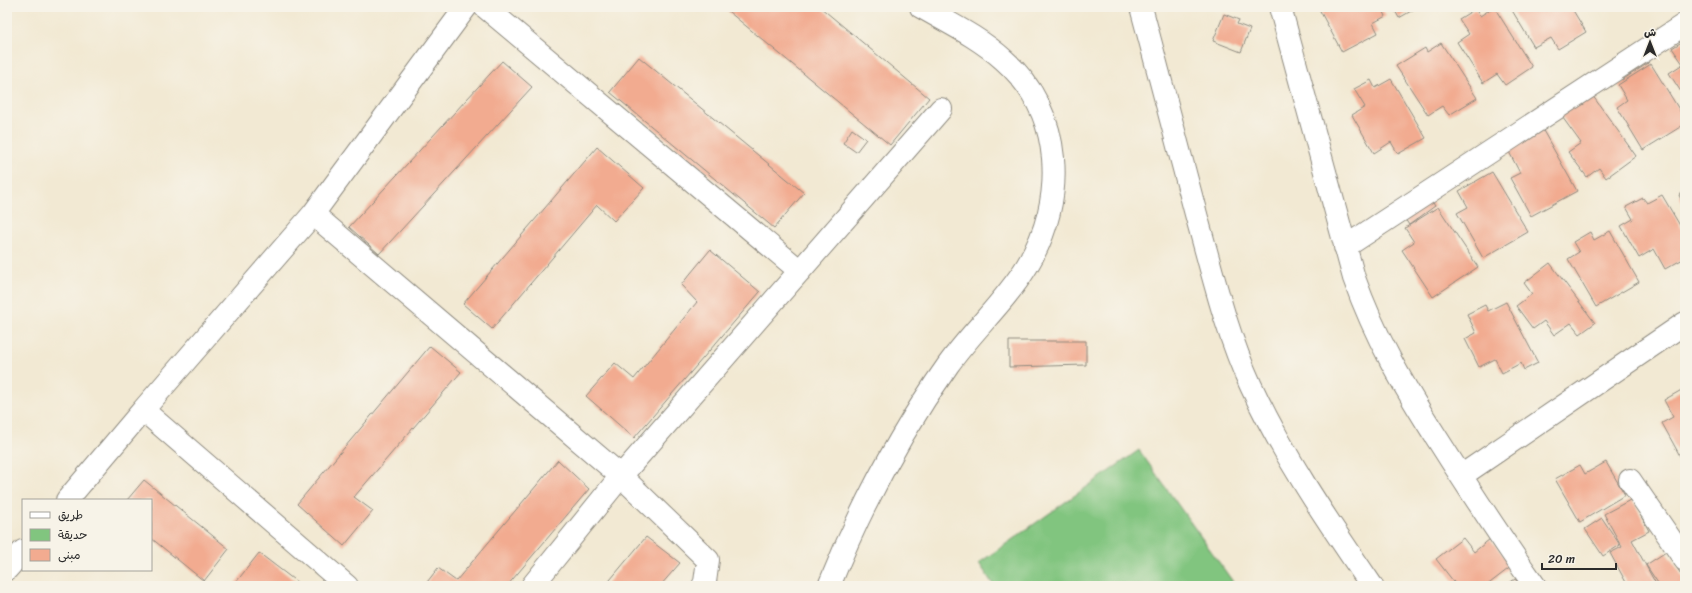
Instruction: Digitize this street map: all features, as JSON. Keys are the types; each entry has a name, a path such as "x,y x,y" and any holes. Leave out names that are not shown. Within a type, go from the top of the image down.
{"street":[{"path":"67,499 313,214 466,7"},
{"path":"485,7 800,271"},
{"path":"829,586 862,512 919,410 948,365 1014,284 1036,251 1044,233 1053,195 1054,155 1050,134 1034,95 1020,76 992,50 921,7"},
{"path":"1141,7 1213,281 1236,348 1251,385 1274,434 1302,482 1372,586"},
{"path":"1280,7 1345,247 1364,306 1390,361 1461,476 1535,586"},
{"path":"1345,247 1685,24"},
{"path":"532,586 621,476 941,109"},
{"path":"313,214 621,476 708,560 706,582 703,586"},
{"path":"1461,476 1685,323"},
{"path":"143,410 347,586"},
{"path":"1630,480 1685,560"},
{"path":"7,569 22,552"}],"green space":[{"path":"1139,450 1236,586 994,586 979,563"}],"building":[{"path":"723,7 820,7 929,98 890,145"},
{"path":"1318,7 1381,7 1386,16 1373,23 1378,33 1342,52"},
{"path":"1393,7 1418,7 1399,18"},
{"path":"1494,7 1532,67 1505,85 1497,74 1483,83 1457,42 1469,34 1459,19 1475,9 1480,16"},
{"path":"1510,7 1571,7 1586,32 1558,49 1551,38 1534,47"},
{"path":"1224,14 1239,20 1237,24 1250,29 1241,52 1213,41"},
{"path":"1685,40 1685,98 1669,73 1683,64 1672,48"},
{"path":"1441,43 1477,98 1449,115 1442,106 1428,115 1396,66 1425,48 1427,52"},
{"path":"1645,54 1650,62 1622,80 1617,72"},
{"path":"639,57 804,193 774,228 610,92"},
{"path":"502,61 532,87 379,254 349,227"},
{"path":"1651,64 1685,119 1685,124 1643,150 1617,107 1627,100 1618,85"},
{"path":"1391,79 1426,138 1398,154 1391,142 1374,153 1352,115 1365,107 1354,89 1371,80 1375,88"},
{"path":"1590,92 1636,156 1606,178 1599,168 1587,177 1568,152 1581,143 1560,114"},
{"path":"1541,127 1577,191 1531,216 1510,178 1520,173 1506,146"},
{"path":"852,129 866,139 856,152 843,143"},
{"path":"597,147 644,188 614,221 597,205 492,329 463,304"},
{"path":"1685,170 1685,179 1682,171"},
{"path":"1492,172 1528,232 1483,258 1457,213 1468,207 1459,191"},
{"path":"1685,192 1685,208 1679,195"},
{"path":"1662,195 1685,234 1685,258 1665,269 1654,249 1639,258 1621,226 1633,219 1626,207 1643,198 1647,203"},
{"path":"1431,200 1435,206 1409,225 1405,219"},
{"path":"1438,207 1478,267 1433,297 1402,250 1414,242 1405,228"},
{"path":"1610,231 1639,282 1596,307 1568,259 1579,252 1573,242 1590,232 1594,240"},
{"path":"710,250 760,292 634,438 586,396 615,363 634,379 697,302 681,285"},
{"path":"1550,263 1595,323 1580,334 1571,323 1554,335 1544,321 1533,329 1516,306 1532,294 1524,283"},
{"path":"1506,302 1538,363 1524,370 1521,363 1502,373 1495,359 1479,367 1465,339 1476,333 1467,314 1485,305 1488,311"},
{"path":"1009,341 1086,341 1086,365 1009,367"},
{"path":"430,346 461,372 354,497 373,511 344,546 297,504"},
{"path":"1685,388 1685,465 1662,423 1673,417 1664,400"},
{"path":"558,460 589,489 507,586 424,586 438,568 456,581"},
{"path":"1606,462 1625,495 1580,522 1555,479 1580,465 1585,474"},
{"path":"144,480 229,549 204,581 152,539 152,499 128,499"},
{"path":"1632,499 1649,531 1632,540 1657,586 1628,586 1610,553 1622,547 1604,514"},
{"path":"1602,518 1620,545 1603,556 1585,529"},
{"path":"646,537 680,563 660,586 605,586"},
{"path":"1463,538 1474,552 1490,539 1512,566 1486,586 1457,586 1436,559"},
{"path":"1666,552 1685,580 1685,582 1680,586 1660,586 1646,565"},
{"path":"259,553 302,586 233,586"},
{"path":"1515,579 1521,586 1505,586"}]}
